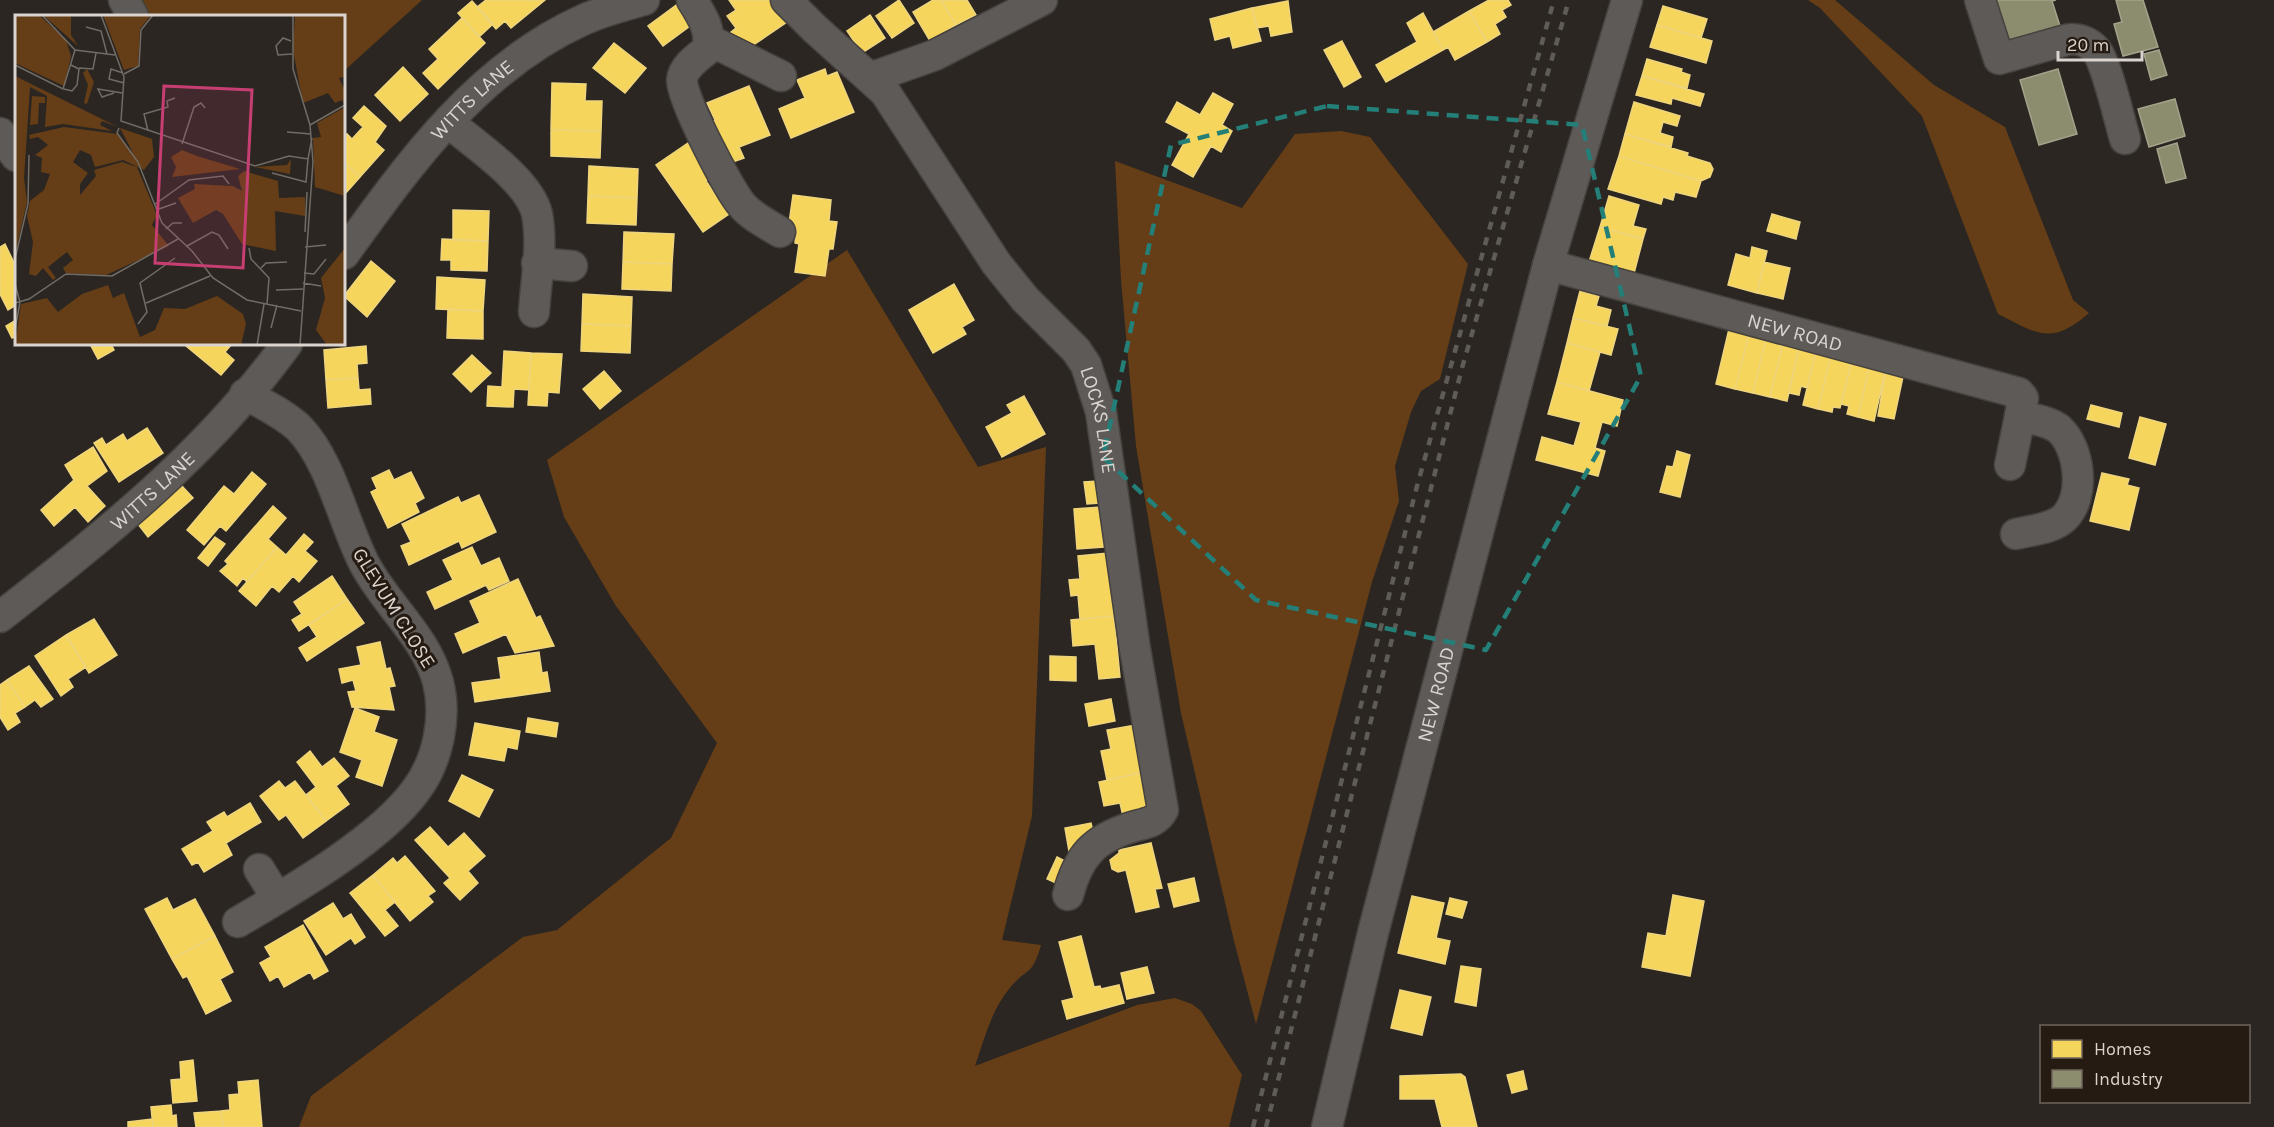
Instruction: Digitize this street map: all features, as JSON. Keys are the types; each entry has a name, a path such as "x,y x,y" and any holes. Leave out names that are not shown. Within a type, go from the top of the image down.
{"street":[{"path":"124,0 132,15"},
{"name":"WITTS LANE","path":"345,253 411,164 470,98 537,45 582,20 644,0"},
{"path":"692,0 706,23 709,40 708,49 691,63 685,73 683,86 699,129 740,203 780,232"},
{"name":"LOCKS LANE","path":"786,0 885,92 996,263 1025,299 1076,350 1086,365 1101,412 1135,649 1163,810 1154,821 1108,836 1089,850 1075,868 1068,895"},
{"path":"870,78 935,55 1042,0"},
{"name":"NEW ROAD","path":"1327,1127 1376,921 1548,265 1627,0"},
{"path":"1980,0 1999,59 2063,41 2078,39 2086,42 2100,57 2124,139"},
{"path":"709,40 781,76"},
{"path":"448,122 508,174 531,199 538,223 534,312"},
{"path":"0,133 15,155"},
{"path":"537,263 572,266"},
{"name":"NEW ROAD","path":"1548,265 2019,393 2022,398 2020,416 2010,465"},
{"name":"WITTS LANE","path":"0,617 116,526 155,492 207,440 286,345"},
{"name":"GLEVUM CLOSE","path":"238,922 278,898 385,823 409,800 429,767 438,739 441,709 438,682 427,656 366,567 313,447 297,427 245,394"},
{"path":"2016,534 2049,526 2064,518 2074,502 2078,483 2074,457 2060,431 2053,425 2020,416"},
{"path":"260,869 278,898"}],"highlighted area":[{"path":"1327,106 1582,125 1641,376 1486,650 1256,600 1103,457 1171,145"}],"shaded area":[{"path":"138,0 422,0 345,70 345,15 146,15"},
{"path":"1808,0 1835,0 1934,85 2005,127 2073,300 2089,313 2064,330 2054,333 2034,331 1998,314 1922,116 1820,8"},
{"path":"1341,131 1370,137 1468,264 1440,379 1421,391 1411,412 1395,466 1399,501 1372,582 1256,1024 1234,941 1181,713 1136,446 1121,280 1115,161 1242,208 1295,134"},
{"path":"847,250 978,467 1046,447 1032,816 1002,940 1041,945 1035,963 1015,982 997,1007 975,1066 1137,1005 1175,998 1192,1004 1201,1011 1242,1075 1229,1127 299,1127 311,1096 523,937 557,930 671,838 717,743 616,606 564,517 547,460"}],"building: Homes":[{"path":"486,0 545,0 511,28 505,21 496,29 477,7"},
{"path":"729,0 771,0 787,22 749,48 726,36 736,28 727,16 736,10"},
{"path":"899,0 914,23 892,38 876,16"},
{"path":"933,0 941,0 956,25 930,41 913,12"},
{"path":"941,0 967,0 976,15 956,25"},
{"path":"1489,0 1508,0 1511,5 1502,10 1506,17 1495,24 1500,34 1487,42 1469,11"},
{"path":"472,1 493,24 479,37 458,13"},
{"path":"1288,1 1292,32 1271,36 1269,26 1257,28 1252,8"},
{"path":"679,3 694,23 663,46 648,26"},
{"path":"1663,6 1707,19 1701,38 1657,25"},
{"path":"1252,8 1261,41 1233,48 1230,36 1215,40 1210,19"},
{"path":"1469,11 1487,42 1455,60 1448,47 1443,50 1433,32"},
{"path":"1423,13 1443,50 1386,82 1376,65 1417,42 1407,23"},
{"path":"870,15 885,38 862,53 847,31"},
{"path":"462,18 485,43 438,89 423,73 438,59 429,49"},
{"path":"1657,25 1712,41 1706,63 1650,47"},
{"path":"1342,41 1361,77 1344,87 1324,50"},
{"path":"614,43 646,68 625,93 593,68"},
{"path":"1647,59 1682,69 1681,72 1690,75 1687,88 1642,76"},
{"path":"403,67 428,94 400,121 375,95"},
{"path":"825,69 827,76 837,72 854,112 791,138 779,109 805,98 797,80"},
{"path":"1642,76 1704,94 1700,106 1672,98 1671,104 1636,95"},
{"path":"552,83 586,84 585,101 602,101 601,131 551,130"},
{"path":"749,86 770,135 739,147 744,158 724,165 707,123 715,120 707,103"},
{"path":"1213,93 1233,104 1222,125 1232,131 1221,152 1211,146 1193,177 1172,165 1189,134 1166,122 1177,102 1200,115"},
{"path":"1634,102 1680,116 1677,126 1663,122 1660,133 1673,137 1671,147 1625,134"},
{"path":"364,106 386,126 375,142 384,150 360,177 345,163 345,137 347,134 352,139 363,127 353,118"},
{"path":"551,130 601,131 600,158 551,156"},
{"path":"1625,134 1688,153 1687,156 1710,163 1713,169 1710,177 1701,181 1619,156"},
{"path":"688,143 711,178 706,181 729,214 703,232 656,165"},
{"path":"1619,156 1701,181 1696,197 1675,192 1673,200 1663,197 1661,204 1608,189"},
{"path":"345,163 360,177 345,194"},
{"path":"589,166 638,169 637,198 588,196"},
{"path":"793,195 831,200 829,221 837,222 833,249 829,249 825,276 795,272 799,244 795,243 796,231 788,230"},
{"path":"588,196 637,198 636,225 587,223"},
{"path":"1609,196 1639,205 1633,226 1646,229 1643,239 1600,227"},
{"path":"453,210 489,211 488,241 453,240"},
{"path":"1772,214 1800,222 1796,239 1767,231"},
{"path":"1600,227 1643,239 1633,277 1588,265"},
{"path":"624,232 674,234 672,264 623,262"},
{"path":"442,239 488,241 487,271 451,270 451,260 441,260"},
{"path":"5,244 15,265 15,306 8,310 0,294 0,247"},
{"path":"1752,247 1767,251 1757,293 1728,285 1736,254 1750,258"},
{"path":"371,261 395,281 367,317 345,295"},
{"path":"623,262 672,264 671,291 622,289"},
{"path":"1764,262 1790,268 1783,299 1757,293"},
{"path":"437,277 485,280 483,311 436,309"},
{"path":"954,284 974,320 962,327 966,334 933,353 909,310"},
{"path":"1580,291 1599,296 1596,306 1611,310 1607,326 1573,318"},
{"path":"583,294 632,297 631,326 582,324"},
{"path":"448,309 483,311 483,339 447,338"},
{"path":"1573,318 1618,329 1611,355 1567,343"},
{"path":"15,321 15,336 12,338 6,326"},
{"path":"582,324 631,326 630,353 581,351"},
{"path":"1729,329 1749,334 1735,389 1716,384"},
{"path":"1749,334 1766,338 1753,393 1735,389"},
{"path":"1766,338 1783,343 1770,397 1753,393"},
{"path":"1567,343 1600,352 1589,391 1557,382"},
{"path":"1783,343 1799,347 1787,401 1770,397"},
{"path":"91,345 112,345 114,350 98,359"},
{"path":"231,345 225,352 234,360 221,375 186,346"},
{"path":"366,346 367,363 357,364 358,378 326,380 324,350"},
{"path":"1799,347 1816,351 1807,388 1801,386 1799,395 1789,393"},
{"path":"504,351 531,353 529,390 514,389 513,407 487,406 488,386 502,387"},
{"path":"1816,351 1831,355 1818,409 1803,405"},
{"path":"531,353 562,354 559,393 548,392 547,406 528,405"},
{"path":"472,355 491,373 471,392 453,374"},
{"path":"1831,355 1852,360 1840,408 1833,407 1832,412 1818,409"},
{"path":"1852,360 1870,364 1858,417 1847,414 1849,406 1841,404"},
{"path":"1870,364 1886,368 1874,421 1858,417"},
{"path":"1886,368 1904,372 1894,419 1878,416"},
{"path":"604,371 621,391 600,409 583,389"},
{"path":"358,378 359,390 370,389 371,404 328,408 326,380"},
{"path":"1557,382 1623,400 1617,426 1602,422 1595,448 1605,451 1598,476 1536,460 1542,437 1574,446 1581,422 1548,414"},
{"path":"1024,396 1045,434 1002,457 986,427 1012,413 1007,405"},
{"path":"2091,405 2122,413 2119,427 2087,419"},
{"path":"2140,417 2166,424 2155,465 2129,458"},
{"path":"147,428 163,453 119,482 94,443 102,438 106,445 123,434 127,441"},
{"path":"93,447 107,471 87,486 105,506 88,522 75,507 54,526 41,510 74,480 65,465"},
{"path":"1677,451 1690,455 1680,497 1660,492 1667,466 1673,467"},
{"path":"389,470 394,480 411,472 424,498 415,503 419,512 388,528 371,492 377,489 372,478"},
{"path":"252,472 266,484 226,531 220,526 204,545 187,530 224,486 234,494"},
{"path":"2102,473 2129,479 2127,485 2139,488 2129,530 2090,521"},
{"path":"1098,481 1100,503 1087,504 1084,482"},
{"path":"182,486 193,498 148,537 138,524"},
{"path":"479,495 496,532 462,548 459,541 409,565 401,546 411,542 402,524 458,497 461,503"},
{"path":"273,506 286,518 268,539 277,547 247,582 243,578 237,586 220,571 228,564 225,561"},
{"path":"1101,507 1104,547 1077,549 1074,509"},
{"path":"304,534 313,542 305,551 317,561 299,582 293,576 279,592 272,586 256,606 239,591 277,547 286,555"},
{"path":"215,537 225,544 208,566 198,558"},
{"path":"472,547 481,566 499,558 509,581 489,590 486,585 435,609 427,592 453,580 443,560"},
{"path":"1108,553 1114,616 1080,619 1078,595 1071,596 1069,580 1080,579 1078,556"},
{"path":"332,576 347,599 299,631 292,620 302,614 294,602"},
{"path":"518,579 536,618 540,616 554,646 515,653 506,634 463,653 455,634 480,623 470,601"},
{"path":"347,599 364,623 307,661 299,648 317,637 309,625"},
{"path":"1114,616 1120,677 1099,679 1095,644 1073,646 1071,620"},
{"path":"94,619 117,655 89,673 66,635"},
{"path":"66,635 86,667 68,679 73,687 61,696 35,656"},
{"path":"380,642 386,669 390,668 395,686 389,687 394,710 352,707 348,692 356,691 353,680 342,683 339,669 361,665 357,647"},
{"path":"539,652 542,673 547,672 550,691 475,702 472,683 501,679 498,658"},
{"path":"1050,656 1076,657 1076,681 1050,680"},
{"path":"29,666 53,699 41,707 35,700 25,707 7,680"},
{"path":"7,680 25,707 15,713 20,722 8,730 0,717 0,685"},
{"path":"1111,699 1115,721 1089,726 1085,704"},
{"path":"355,708 379,717 374,732 397,740 382,786 356,777 362,760 340,752"},
{"path":"528,718 558,723 556,737 526,732"},
{"path":"475,723 520,731 517,749 507,747 504,761 469,755"},
{"path":"1135,725 1144,772 1107,780 1101,751 1111,749 1107,730"},
{"path":"310,751 322,767 334,758 349,776 336,786 349,804 326,821 306,795 316,787 297,762"},
{"path":"1144,772 1152,810 1123,816 1120,803 1104,806 1099,782"},
{"path":"462,775 493,790 479,817 449,801"},
{"path":"279,781 285,788 295,781 326,821 303,838 286,815 279,820 260,796"},
{"path":"250,803 261,822 226,843 232,855 204,872 198,862 192,865 182,849 213,831 207,822 224,812 227,817"},
{"path":"1091,823 1094,836 1083,848 1069,851 1065,828"},
{"path":"430,827 448,847 464,833 485,856 468,871 478,883 460,900 444,883 450,878 415,840"},
{"path":"1151,843 1162,888 1155,889 1159,907 1136,912 1126,870 1118,872 1112,869 1110,860 1119,853 1119,850"},
{"path":"405,856 435,891 428,896 433,902 410,921 373,875 393,858 397,863"},
{"path":"1057,857 1067,862 1058,884 1047,879"},
{"path":"373,875 395,902 385,910 398,926 385,936 350,893"},
{"path":"1194,878 1199,901 1174,907 1168,884"},
{"path":"1673,895 1704,901 1690,976 1642,967 1648,933 1666,936"},
{"path":"1412,896 1444,903 1436,938 1450,941 1445,964 1398,953"},
{"path":"167,898 173,910 195,899 215,936 172,959 145,909"},
{"path":"1450,898 1467,902 1462,918 1446,914"},
{"path":"333,903 343,919 351,914 365,937 355,944 351,938 326,955 304,921"},
{"path":"303,925 328,971 314,979 310,972 284,987 278,976 270,981 260,963 271,957 265,947"},
{"path":"215,936 233,972 220,979 231,1001 206,1014 187,976 183,978 172,959"},
{"path":"1081,936 1094,987 1100,986 1101,989 1119,985 1124,1003 1067,1019 1062,1001 1074,998 1059,942"},
{"path":"1461,966 1481,969 1476,1006 1455,1002"},
{"path":"1147,967 1154,993 1127,999 1121,973"},
{"path":"1400,990 1431,997 1422,1035 1391,1028"},
{"path":"193,1060 197,1101 173,1103 171,1080 181,1079 180,1062"},
{"path":"1523,1071 1527,1089 1512,1093 1507,1075"},
{"path":"1461,1074 1465,1077 1477,1127 1442,1127 1435,1099 1400,1099 1400,1076"},
{"path":"258,1080 262,1127 223,1127 221,1111 230,1110 229,1095 239,1094 238,1082"},
{"path":"171,1105 172,1116 176,1115 177,1127 153,1127 151,1107"},
{"path":"221,1111 223,1127 196,1127 194,1113"},
{"path":"152,1119 153,1127 128,1127 128,1122"}],"building: Industry":[{"path":"1991,0 2056,0 2052,1 2060,26 2004,43"},
{"path":"2116,0 2143,0 2158,47 2123,56 2114,24 2122,22"},
{"path":"2159,50 2167,75 2151,80 2144,54"},
{"path":"2058,69 2077,134 2039,145 2020,80"},
{"path":"2175,99 2185,136 2149,147 2138,109"},
{"path":"2177,143 2186,178 2166,183 2157,149"}],"railway":[{"path":"1253,1127 1417,486 1554,0"},
{"path":"1266,1127 1462,368 1569,0"}]}
